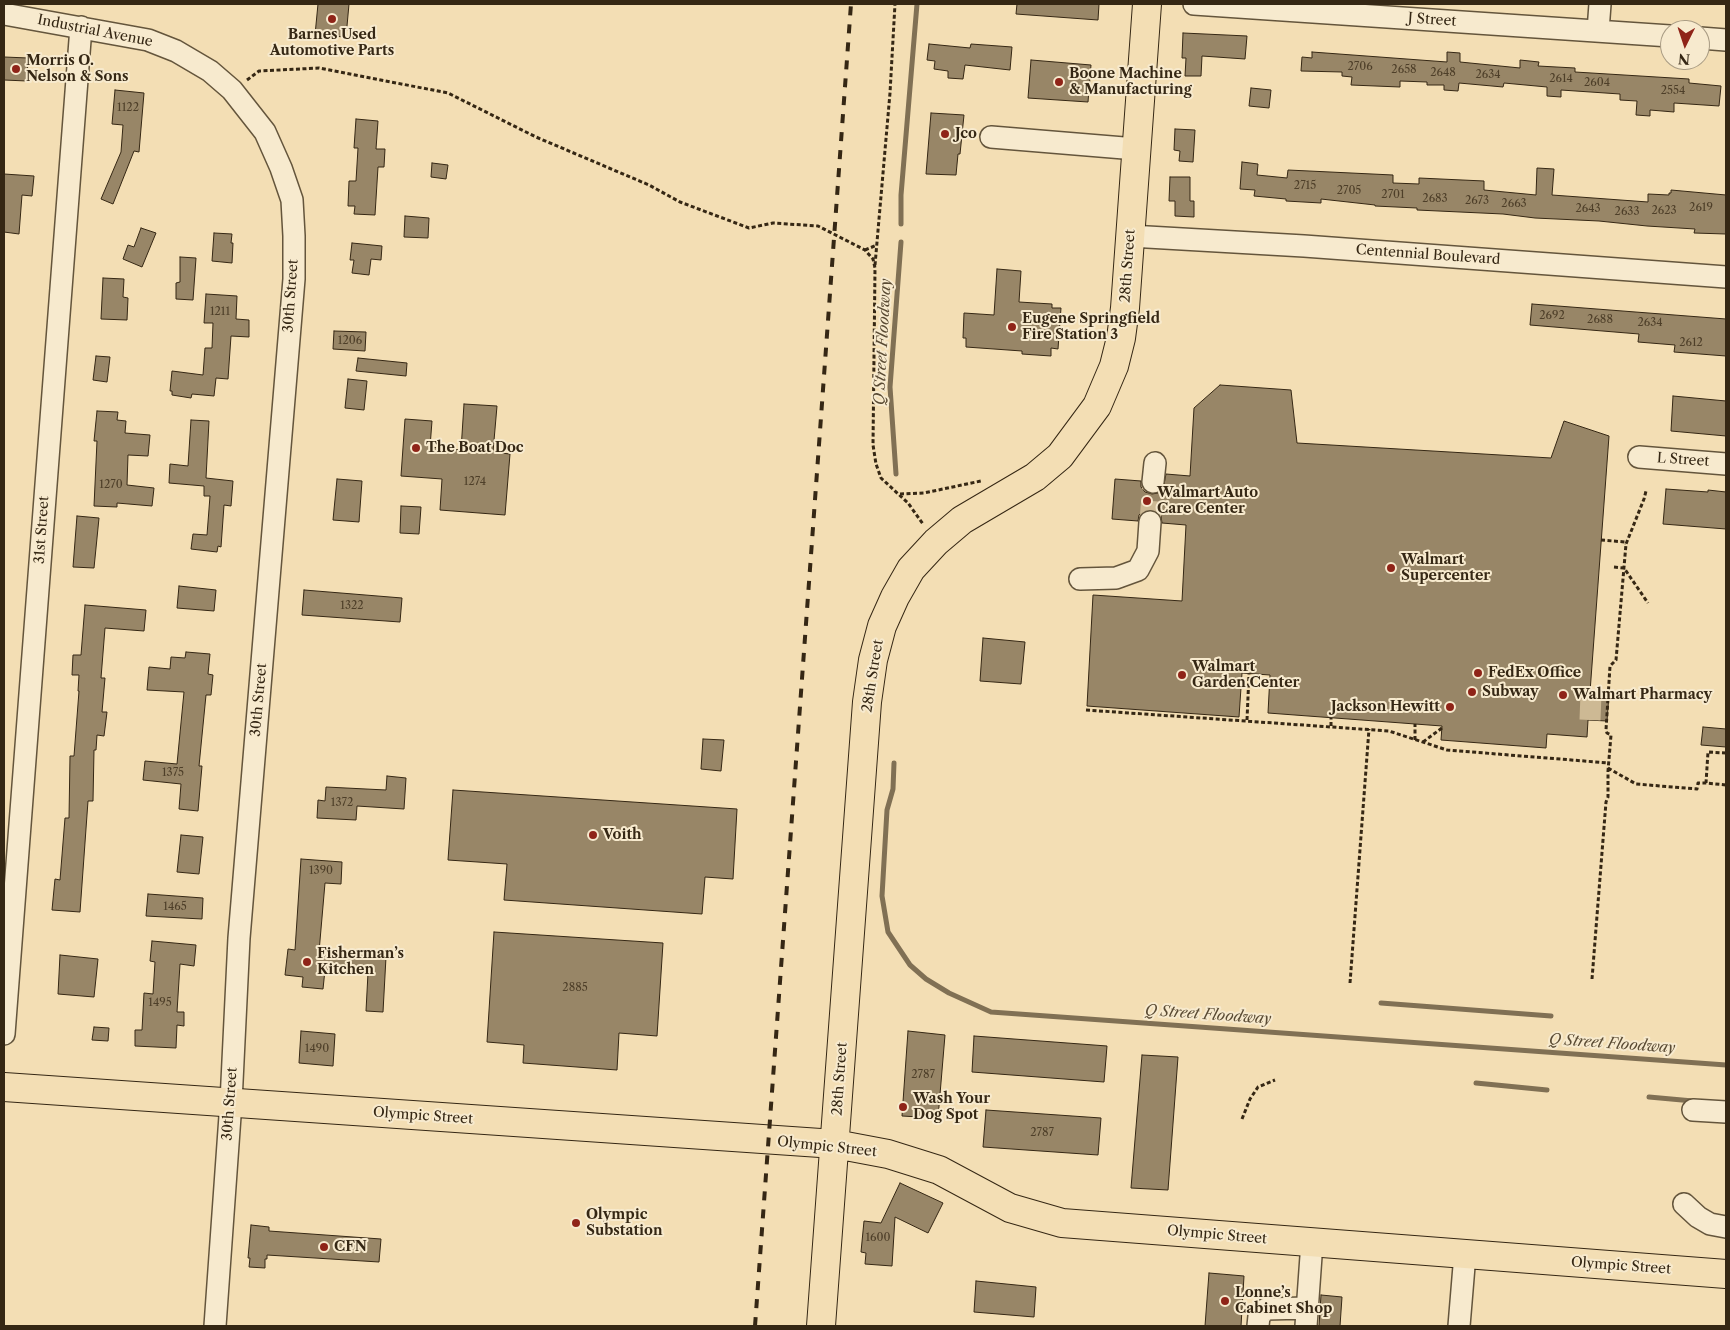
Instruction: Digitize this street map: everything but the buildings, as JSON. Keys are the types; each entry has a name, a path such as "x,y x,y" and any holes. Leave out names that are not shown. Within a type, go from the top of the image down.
{"main road":[{"name":"28th Street","path":"821,1326 867,702 873,660 882,626 895,597 911,569 936,542 962,520 1035,477 1060,456 1097,406 1114,366 1121,338 1147,4"},
{"name":"Olympic Street","path":"4,1087 835,1144 888,1154 939,1170 1010,1208 1062,1222 1726,1274"}],"street":[{"name":"J Street","path":"1194,4 1660,35"},
{"path":"1598,31 1600,4"},
{"name":"Industrial Avenue","path":"4,14 148,40 176,51 210,71 232,90"},
{"name":"31st Street","path":"4,1034 81,27"},
{"path":"1710,39 1726,40"},
{"name":"30th Street","path":"215,1326 239,938 294,279 292,200 282,168 266,132 232,90"},
{"path":"991,137 1136,148"},
{"name":"Centennial Boulevard","path":"1130,236 1304,246 1726,277"},
{"name":"L Street","path":"1639,457 1726,464"},
{"path":"1080,573 1114,567 1129,561 1137,548 1145,522"},
{"path":"1693,1110 1726,1112"},
{"path":"1684,1204 1698,1217 1710,1224 1726,1227"},
{"path":"1258,1326 1259,1316 1266,1309 1306,1317 1312,1242"},
{"path":"1459,1326 1465,1254"}],"path":[{"path":"896,4 875,268 873,445 876,464 881,478 900,494 923,524"},
{"path":"232,90 259,71 319,68 448,93 536,137 649,185 680,202 749,228 773,223 818,226 865,250 873,259 875,268"},
{"path":"865,250 877,245"},
{"path":"900,494 924,493 981,481"},
{"path":"1592,979 1608,796 1611,735 1607,734 1606,730 1610,666 1616,660 1626,544 1646,491"},
{"path":"1601,540 1625,542 1626,544"},
{"path":"1614,567 1624,568 1648,603"},
{"path":"1247,720 1249,674"},
{"path":"1086,710 1389,731 1447,750 1609,763"},
{"path":"1331,718 1331,726"},
{"path":"1415,724 1415,740"},
{"path":"1423,742 1442,728"},
{"path":"1350,982 1369,729"},
{"path":"1706,783 1708,752 1726,753"},
{"path":"1608,768 1636,784 1697,789 1698,783 1726,784"},
{"path":"1242,1119 1250,1099 1258,1087 1275,1080"}],"waterway":[{"name":"Q Street Floodway","path":"901,224 901,195 917,4"},
{"name":"Q Street Floodway","path":"896,474 890,387 901,242"},
{"name":"Q Street Floodway","path":"894,763 893,789 887,810 882,896 888,932 910,965 926,979 949,993 991,1012 1726,1065"},
{"path":"1381,1003 1551,1016"},
{"path":"1476,1083 1547,1090"},
{"path":"1649,1097 1693,1101"}],"tunnel":[{"path":"1150,522 1153,482"},
{"path":"1590,720 1591,694"}],"railway":[{"path":"755,1326 851,4"}],"place":[{"name":"Barnes Used Automotive Parts","path":"332,19"},
{"name":"Morris O. Nelson & Sons","path":"16,69"},
{"name":"Boone Machine & Manufacturing","path":"1059,82"},
{"name":"Jco","path":"945,134"},
{"name":"Eugene Springfield Fire Station 3","path":"1012,327"},
{"name":"The Boat Doc","path":"416,448"},
{"name":"Walmart Auto Care Center","path":"1147,501"},
{"name":"Walmart Supercenter","path":"1391,568"},
{"name":"FedEx Office","path":"1478,673"},
{"name":"Walmart Garden Center","path":"1182,675"},
{"name":"Subway","path":"1472,692"},
{"name":"Walmart Pharmacy","path":"1563,695"},
{"name":"Jackson Hewitt","path":"1450,707"},
{"name":"Voith","path":"593,835"},
{"name":"Fisherman’s Kitchen","path":"307,962"},
{"name":"Wash Your Dog Spot","path":"903,1107"},
{"name":"Olympic Substation","path":"576,1223"},
{"name":"CFN","path":"324,1247"},
{"name":"Lonne’s Cabinet Shop","path":"1225,1301"}]}
